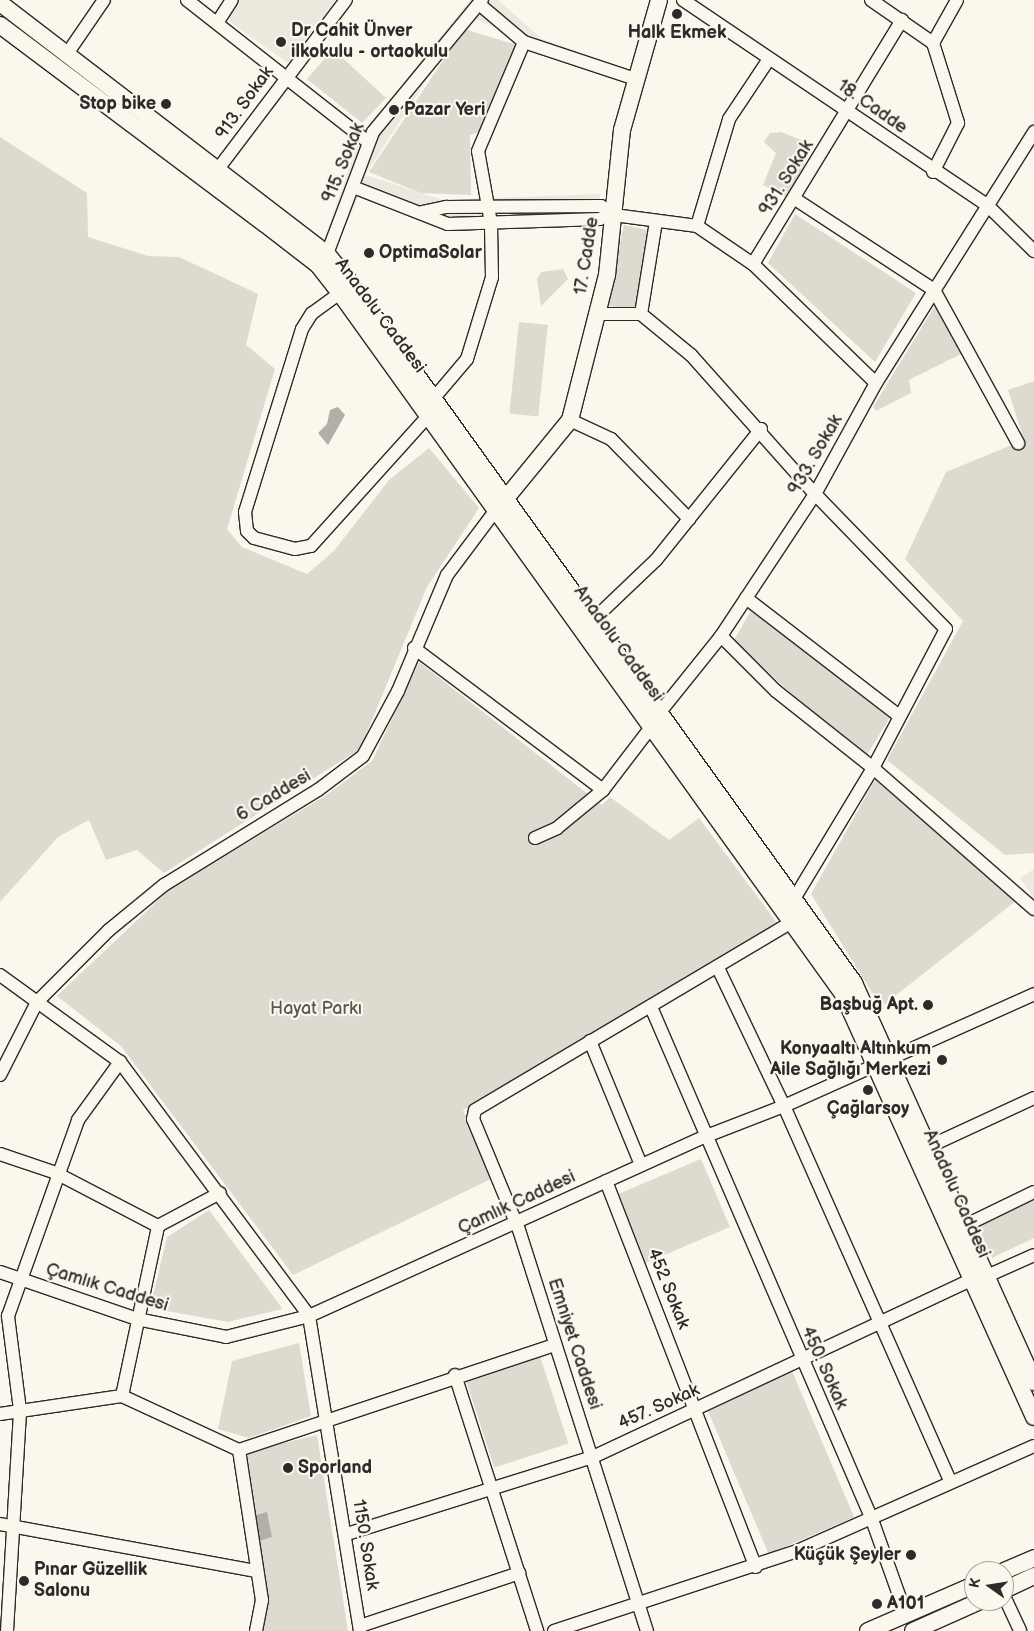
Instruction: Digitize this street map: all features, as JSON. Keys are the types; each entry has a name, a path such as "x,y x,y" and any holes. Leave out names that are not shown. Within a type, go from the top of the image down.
{"main road":[{"name":"17. Cadde","path":"501,503 570,420 597,314 622,130 635,78 659,0"},
{"name":"Anadolu Caddesi","path":"0,3 67,54 318,266 340,293 429,415 594,619 656,719 794,899 854,983 881,1060 980,1278 1034,1417"},
{"name":"Anadolu Caddesi","path":"0,25 213,176 327,254 434,398 501,503 656,719 843,994 928,1147 964,1226 980,1278 1029,1359 1034,1382"},
{"path":"1014,1567 1034,1558"},
{"path":"1014,1585 1034,1576"},
{"path":"868,1631 964,1589"},
{"path":"913,1631 964,1608"}],"street":[{"path":"67,54 104,0"},
{"path":"187,0 368,142"},
{"path":"217,23 232,0"},
{"name":"913. Sokak","path":"213,176 285,77 346,0"},
{"name":"18. Cadde","path":"684,0 769,59 850,111 933,172 986,205 1034,251"},
{"path":"872,0 933,43 958,123 933,172"},
{"path":"933,43 957,0"},
{"path":"481,2 524,42 635,78"},
{"name":"915. Sokak","path":"327,254 353,188 368,142 378,123 481,2"},
{"name":"931. Sokak","path":"753,264 850,111 902,20"},
{"path":"434,398 459,372 470,351 492,276 491,223 479,145 524,42"},
{"path":"697,226 729,120 769,59"},
{"name":"933. Sokak","path":"536,838 557,828 603,790 721,636 815,494 876,383 986,205 1034,132"},
{"path":"353,188 422,212 448,224 600,219 612,214"},
{"path":"795,199 934,290 1018,443"},
{"path":"422,212 488,207 601,206 612,214 697,226 753,264 876,383"},
{"path":"641,314 656,221"},
{"path":"340,293 312,313 302,330 247,503 243,519 247,531 254,538 295,549 310,546 429,415"},
{"path":"597,314 641,314 691,355 760,429 815,494 946,629 873,768 794,899"},
{"path":"570,420 611,440 689,519"},
{"path":"594,619 656,560 760,429"},
{"name":"6 Caddesi","path":"0,1075 37,1002 109,930 164,884 318,790 363,756 398,691 414,648 447,574 501,503"},
{"path":"746,598 899,716"},
{"path":"721,636 776,691 873,768 1034,909"},
{"path":"414,648 603,790"},
{"path":"641,1165 590,1041 719,970 794,922"},
{"path":"719,970 784,1106 950,1481"},
{"path":"0,975 120,1062 220,1193 309,1316"},
{"name":"Çamlık Caddesi","path":"0,1272 138,1319 226,1337 309,1316 704,1137 784,1106 881,1060 1034,994"},
{"name":"450. Sokak","path":"651,1007 704,1137 871,1517 906,1615"},
{"name":"Emniyet Caddesi","path":"590,1041 482,1102 473,1119 516,1223 554,1345 593,1457 647,1631"},
{"path":"7,1631 16,1527 20,1410 8,1316 56,1173 78,1120 120,1062"},
{"path":"928,1147 1034,1098"},
{"path":"0,1154 56,1173 158,1226"},
{"name":"452 Sokak","path":"606,1181 698,1409 756,1567"},
{"path":"964,1226 1034,1192"},
{"path":"122,1396 158,1226 220,1193"},
{"name":"457. Sokak","path":"347,1534 490,1491 593,1457 802,1362 881,1322 1034,1255"},
{"name":"1150. Sokak","path":"309,1316 324,1421 347,1534 360,1628"},
{"path":"0,1414 122,1396 239,1450 455,1376 554,1345"},
{"path":"455,1376 490,1491 537,1631"},
{"path":"554,1631 756,1567 1034,1446"},
{"path":"239,1450 255,1570 262,1600 256,1631"},
{"path":"0,1524 255,1570"},
{"path":"360,1628 519,1573"},
{"path":"1011,1611 1020,1631"}],"shaded area":[{"name":"Dr Cahit Ünver ilkokulu - ortaokulu","path":"239,0 335,0 288,63 230,22 229,13"},
{"name":"Pazar Yeri","path":"470,0 498,0 542,39 622,67 622,78 477,20 461,27 365,175 443,200 600,194 600,209 503,213 452,222 359,195 337,246 324,240 359,140 300,82 366,129"},
{"path":"338,407 345,415 328,445 318,433 327,424 330,410"},
{"path":"1034,869 1034,899 1020,878"},
{"path":"267,1512 272,1537 259,1541 256,1515"}],"green space":[{"path":"464,29 520,46 480,132 470,135 471,195 421,193 369,172"},
{"path":"333,49 386,98 362,123 307,79"},
{"path":"781,132 814,145 787,198 763,185 776,153 764,142 770,133"},
{"path":"0,137 87,193 88,237 148,256 179,257 258,294 246,345 275,369 227,529 242,547 307,574 334,551 389,480 429,448 479,508 427,587 360,749 164,873 137,850 106,860 89,820 58,837 0,902"},
{"path":"795,214 916,293 875,362 768,263"},
{"path":"624,225 652,231 635,311 607,305"},
{"path":"563,269 568,279 541,306 537,279 541,272"},
{"path":"936,304 963,353 909,380 911,393 876,411 873,407"},
{"path":"519,322 548,325 538,417 509,413"},
{"path":"1034,381 1034,853 1005,855 887,760 963,621 905,559 946,472 1024,440 1008,390"},
{"path":"752,609 890,717 867,755 813,714 734,640"},
{"name":"Hayat Parkı","path":"419,662 602,805 610,797 669,840 699,818 777,923 463,1110 493,1178 293,1275 121,1046 57,996 170,889 325,796 372,761"},
{"path":"875,780 1017,900 881,1007 811,894"},
{"path":"701,1159 730,1227 642,1264 614,1196"},
{"path":"1034,1198 1034,1238 992,1258 977,1224"},
{"path":"209,1210 282,1309 228,1322 150,1308 167,1237"},
{"path":"299,1343 311,1416 249,1438 218,1429 232,1361"},
{"path":"540,1356 568,1443 494,1468 466,1380"},
{"path":"792,1371 854,1517 769,1554 706,1407"},
{"path":"317,1435 348,1631 259,1631 243,1453"}],"place":[{"name":"Halk Ekmek","path":"677,14"},
{"name":"Dr Cahit Ünver ilkokulu - ortaokulu","path":"281,42"},
{"name":"Stop bike","path":"166,104"},
{"name":"Pazar Yeri","path":"394,110"},
{"name":"OptimaSolar","path":"369,253"},
{"name":"Başbuğ Apt.","path":"928,1005"},
{"name":"Konyaaltı Altınkum Aile Sağlığı Merkezi","path":"942,1060"},
{"name":"Çağlarsoy","path":"868,1090"},
{"name":"Sporland","path":"288,1468"},
{"name":"Küçük Şeyler","path":"911,1555"},
{"name":"Pınar Güzellik Salonu","path":"24,1581"},
{"name":"A101","path":"877,1604"}]}
